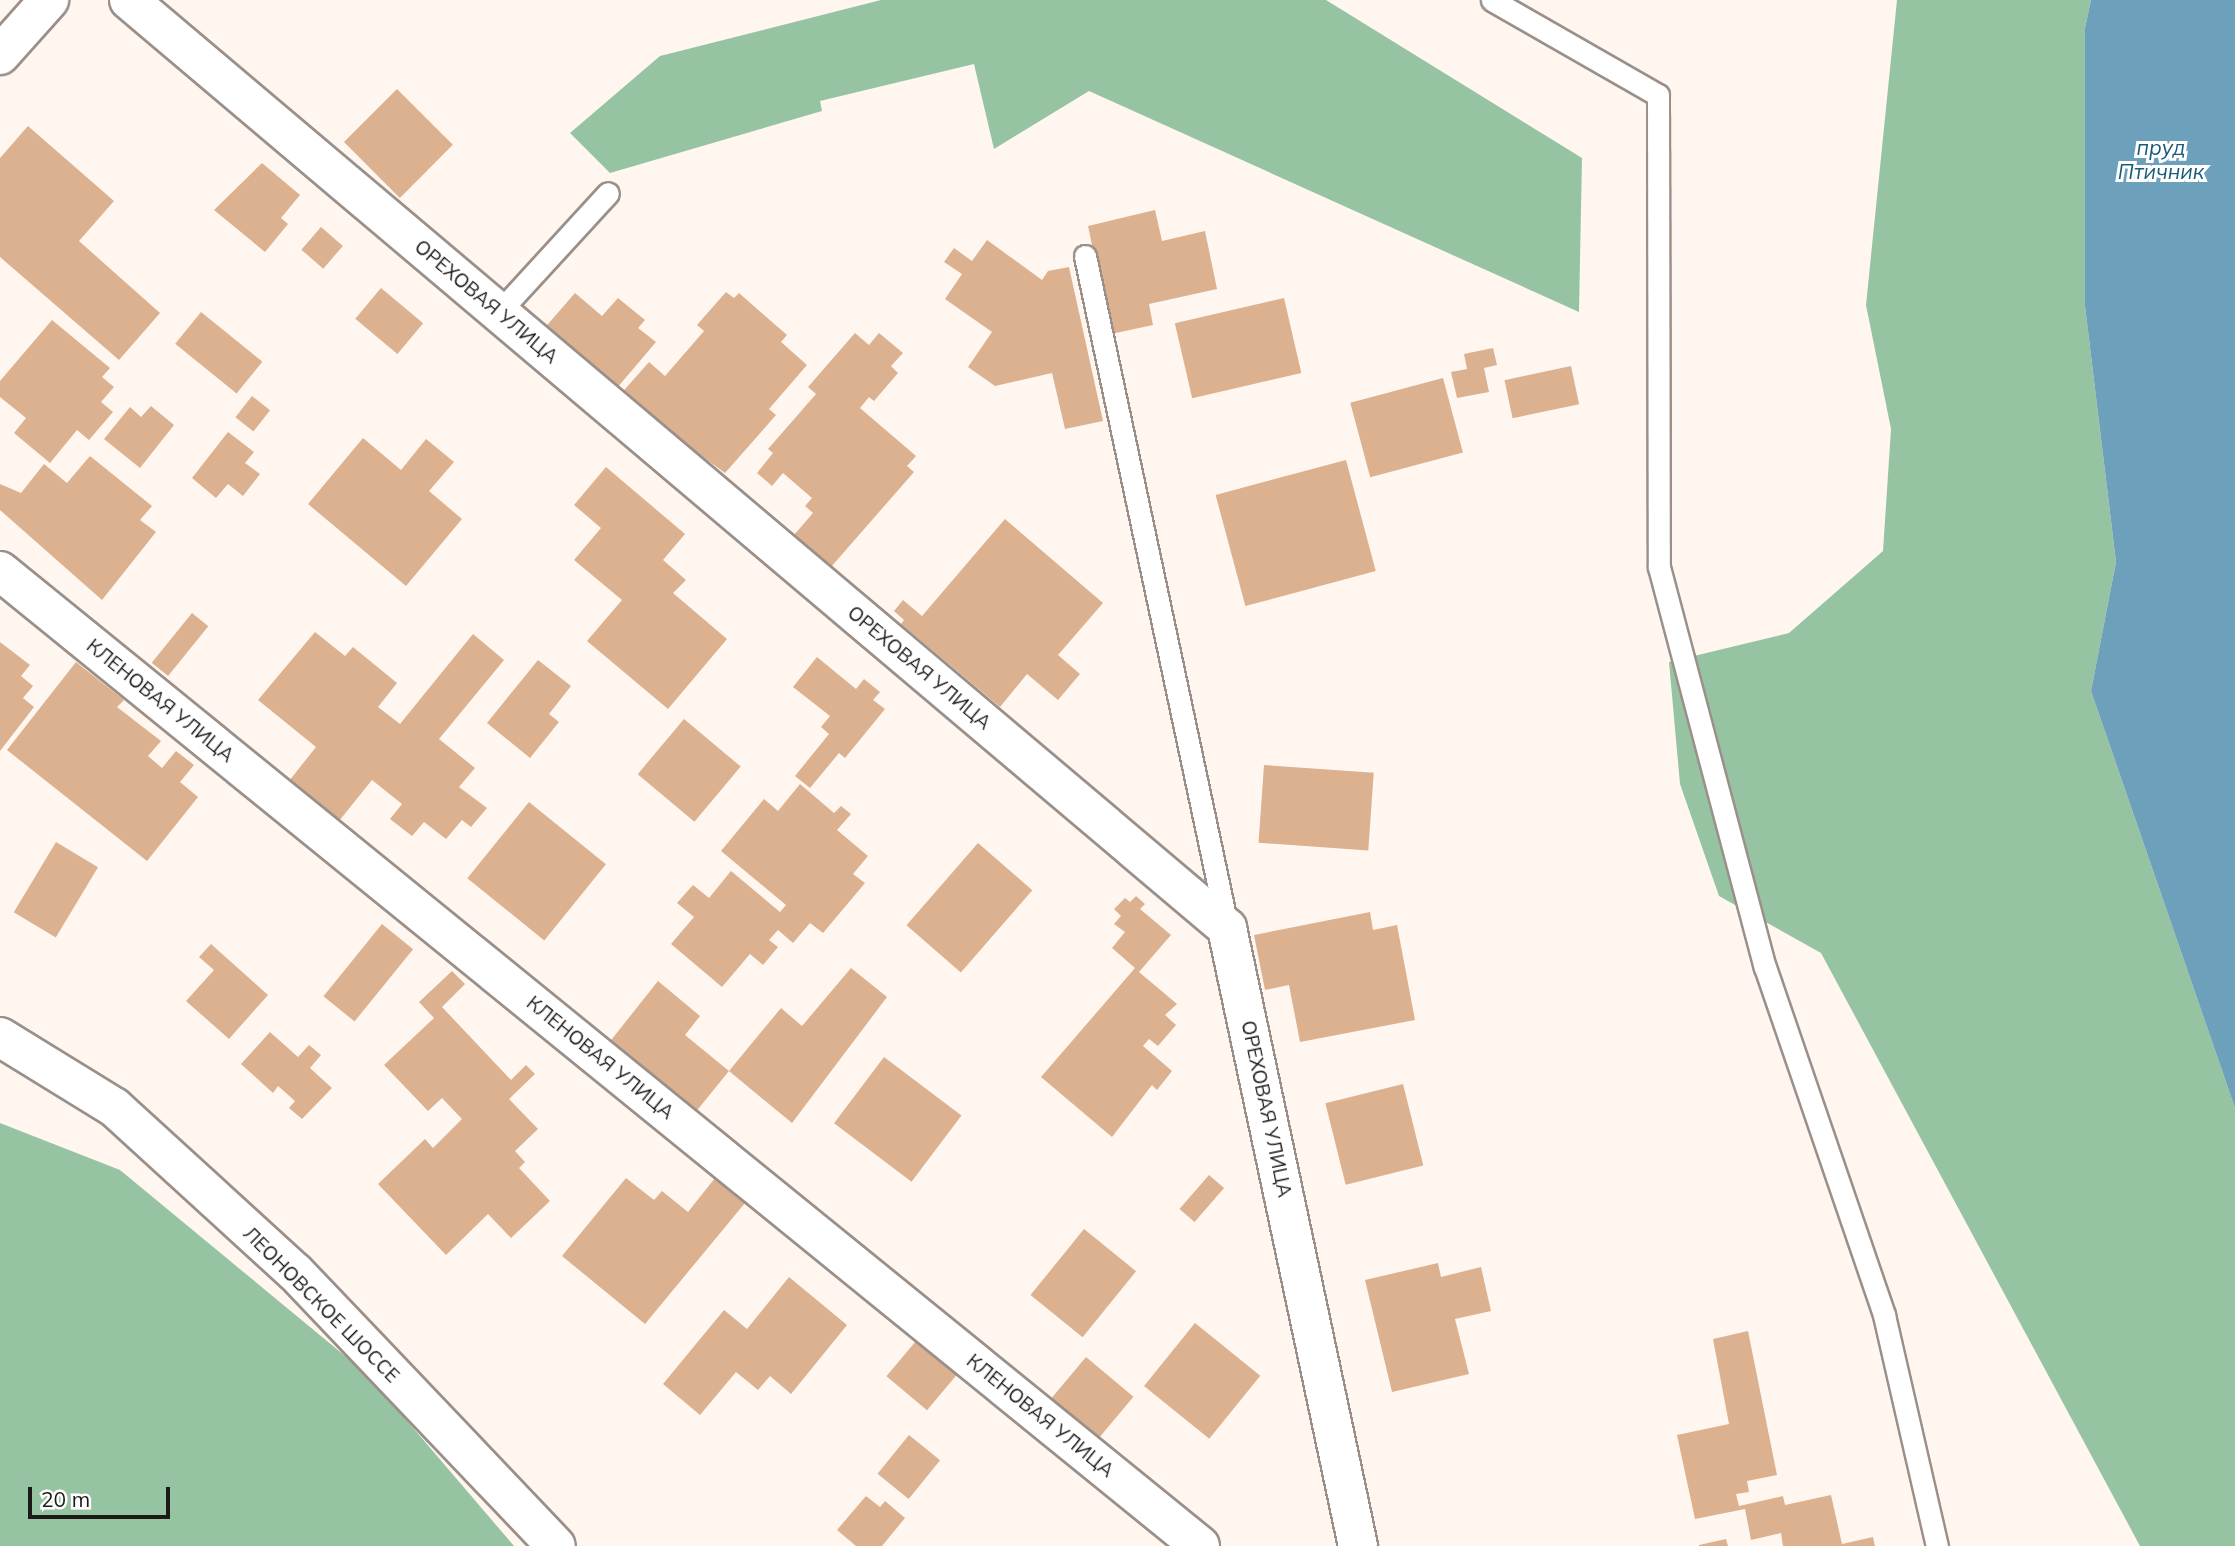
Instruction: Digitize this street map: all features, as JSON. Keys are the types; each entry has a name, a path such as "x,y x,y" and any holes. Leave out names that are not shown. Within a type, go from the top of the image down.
{"street":[{"path":"0,55 49,0"},
{"name":"ОРЕХОВАЯ УЛИЦА","path":"129,0 1227,928 1359,1546"},
{"name":"КЛЕНОВАЯ УЛИЦА","path":"0,571 1200,1546"},
{"name":"ЛЕОНОВСКОЕ ШОССЕ","path":"0,1037 114,1107 295,1272 556,1546"}],"lane":[{"path":"1492,0 1658,95 1659,566 1765,967 1884,1315 1937,1546"},
{"path":"499,312 608,193"},
{"path":"1085,256 1227,928"}],"green space":[{"path":"881,0 1326,0 1582,158 1579,312 1089,91 994,149 974,64 820,101 822,111 610,173 570,133 660,56"},
{"path":"1897,0 2091,0 2085,28 2085,306 2116,562 2091,691 2235,1108 2235,1546 2140,1546 1821,953 1719,896 1680,784 1669,662 1789,633 1883,551 1891,429 1866,305"},
{"path":"0,1123 120,1170 367,1374 514,1546 0,1546"}],"water":[{"name":"пруд Птичник","path":"2091,0 2235,0 2235,1108 2091,691 2116,562 2085,306 2085,28"}],"building":[{"path":"397,89 453,145 400,198 344,142"},
{"path":"28,126 114,201 79,241 160,313 119,360 0,257 0,158"},
{"path":"262,163 300,195 281,218 288,224 265,252 214,210"},
{"path":"1155,210 1162,241 1205,231 1217,289 1149,304 1153,325 1111,334 1088,226"},
{"path":"321,227 343,246 323,269 301,250"},
{"path":"987,240 1042,280 1048,271 1069,267 1103,421 1065,429 1052,373 995,386 968,367 992,332 945,299 962,274 944,262 954,248 972,261"},
{"path":"381,288 423,323 397,354 355,319"},
{"path":"726,292 734,298 739,293 787,335 781,342 807,365 769,409 776,415 725,473 619,396 649,362 665,376 704,331 697,325"},
{"path":"575,293 602,316 618,298 645,320 638,328 656,342 617,388 542,331"},
{"path":"1284,298 1301,373 1192,398 1175,323"},
{"path":"201,312 262,362 237,394 175,344"},
{"path":"52,320 110,368 102,377 114,387 101,402 113,412 89,440 77,430 50,463 14,433 26,418 0,397 0,381"},
{"path":"855,333 869,345 879,333 903,353 891,366 898,373 874,401 869,397 860,408 916,456 907,466 914,472 831,567 794,535 813,513 805,506 812,498 783,473 772,486 757,473 773,453 768,449 816,394 808,387"},
{"path":"1493,348 1497,365 1484,368 1489,392 1457,398 1451,372 1467,369 1464,354"},
{"path":"1571,366 1579,404 1513,418 1504,380"},
{"path":"1443,378 1463,452 1370,477 1350,403"},
{"path":"252,396 270,410 254,431 235,417"},
{"path":"151,406 174,425 140,468 104,439 130,407 141,417"},
{"path":"228,432 254,452 245,463 260,474 243,496 228,484 216,498 192,478"},
{"path":"363,438 401,470 426,439 454,462 429,491 462,519 406,586 308,504"},
{"path":"90,456 152,506 140,520 156,532 102,600 0,510 0,484 21,493 44,464 67,483"},
{"path":"1346,460 1376,571 1245,606 1216,495"},
{"path":"606,467 685,534 663,560 686,580 673,593 727,639 668,709 587,641 622,600 574,560 601,528 574,505"},
{"path":"1005,519 1103,603 1058,655 1080,674 1058,700 1027,674 1000,707 901,624 904,620 894,611 903,600 922,616"},
{"path":"192,613 208,626 168,676 152,663"},
{"path":"315,632 345,656 353,647 397,683 378,707 400,724 473,634 504,660 439,739 475,768 459,787 487,808 471,827 462,820 446,839 424,822 412,836 390,819 402,804 372,780 339,821 289,781 316,747 258,700"},
{"path":"0,642 30,665 21,676 33,686 23,698 34,707 0,751"},
{"path":"817,657 856,689 864,679 880,692 873,700 885,709 845,758 839,753 810,788 795,776 829,734 821,727 830,716 793,687"},
{"path":"538,660 571,686 549,714 559,722 530,758 487,723"},
{"path":"76,662 124,700 117,707 161,741 148,756 162,768 176,751 194,765 180,782 198,797 147,861 7,750"},
{"path":"684,719 741,767 694,822 638,774"},
{"path":"1264,765 1374,773 1368,850 1259,843"},
{"path":"800,784 834,813 841,806 851,814 837,830 868,856 853,874 865,883 823,933 810,923 793,943 778,930 769,940 778,947 763,965 750,954 722,987 671,944 694,917 677,903 693,885 709,898 731,871 780,912 786,905 721,851 764,799 778,811"},
{"path":"529,802 606,864 544,940 467,878"},
{"path":"56,842 98,867 56,938 14,912"},
{"path":"978,843 1032,890 961,972 906,925"},
{"path":"1136,896 1145,904 1140,909 1171,935 1139,972 1177,1004 1165,1015 1176,1025 1158,1046 1149,1039 1143,1046 1172,1071 1157,1090 1152,1085 1112,1137 1041,1077 1135,968 1112,948 1125,932 1114,924 1121,916 1114,909 1125,898 1130,902"},
{"path":"1370,912 1373,930 1397,925 1415,1020 1300,1042 1289,985 1265,990 1254,935"},
{"path":"382,924 413,949 355,1021 323,996"},
{"path":"211,944 268,995 229,1039 186,1001 214,970 199,957"},
{"path":"851,968 887,997 792,1123 729,1071 781,1008 802,1026"},
{"path":"452,971 465,984 442,1007 511,1080 526,1065 535,1074 509,1099 538,1129 515,1151 525,1162 519,1168 550,1201 511,1238 488,1214 446,1255 378,1184 425,1139 433,1148 462,1119 442,1098 428,1111 384,1065 434,1018 419,1002"},
{"path":"658,981 700,1016 685,1035 729,1071 694,1114 608,1044"},
{"path":"270,1032 298,1057 309,1045 321,1055 310,1068 332,1088 302,1119 289,1108 295,1101 278,1086 273,1093 241,1064"},
{"path":"884,1057 961,1115 912,1182 834,1123"},
{"path":"1403,1084 1423,1166 1346,1185 1325,1103"},
{"path":"1209,1175 1224,1188 1195,1222 1179,1209"},
{"path":"626,1178 654,1200 662,1191 688,1212 715,1178 745,1203 645,1324 562,1256"},
{"path":"1084,1229 1136,1271 1083,1337 1031,1295"},
{"path":"1438,1263 1441,1277 1481,1267 1491,1311 1455,1319 1469,1374 1392,1392 1365,1280"},
{"path":"789,1277 847,1325 791,1394 770,1376 758,1390 736,1372 700,1415 663,1384 724,1310 747,1329"},
{"path":"1195,1323 1260,1376 1209,1439 1144,1386"},
{"path":"1748,1331 1777,1475 1747,1481 1749,1492 1736,1494 1739,1506 1783,1496 1785,1505 1831,1495 1842,1544 1873,1537 1875,1546 1783,1546 1781,1533 1751,1540 1745,1509 1695,1519 1677,1435 1729,1424 1713,1339"},
{"path":"916,1341 957,1375 927,1410 886,1376"},
{"path":"1086,1357 1133,1397 1095,1443 1047,1403"},
{"path":"909,1435 940,1460 909,1499 878,1474"},
{"path":"866,1496 880,1507 885,1501 905,1518 882,1546 856,1546 837,1530"},
{"path":"1726,1539 1728,1546 1699,1546 1699,1545"}]}
